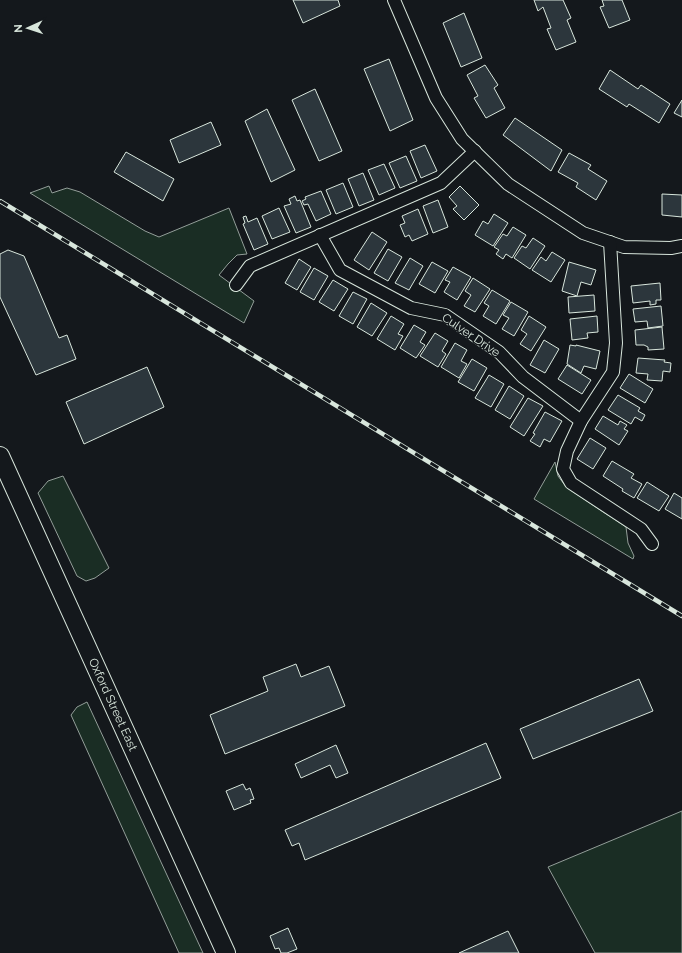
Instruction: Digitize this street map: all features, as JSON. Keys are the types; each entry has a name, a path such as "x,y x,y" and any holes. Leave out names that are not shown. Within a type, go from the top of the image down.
{"main road":[{"name":"Oxford Street East","path":"0,456 226,953"}],"street":[{"path":"394,0 436,98 462,139 508,184 583,233 624,247 671,248 682,246"},
{"path":"236,285 250,266 441,183 475,152"},
{"name":"Culver Drive","path":"320,235 340,270 411,308 445,315 500,352 523,377 581,421"},
{"path":"610,242 616,343 614,372 581,421 567,450 563,469 571,483 641,529 652,544"}],"green space":[{"path":"49,186 52,193 67,188 80,192 145,231 159,237 229,208 247,254 237,255 219,275 254,301 244,323 30,193"},
{"path":"555,462 558,476 567,488 626,527 628,543 634,556 633,559 534,499"},
{"path":"63,476 109,568 95,578 86,581 77,576 38,493 48,481"},
{"path":"87,702 203,953 179,953 71,715 77,707"},
{"path":"682,811 682,953 595,953 548,867"}],"building":[{"path":"293,0 338,0 340,6 303,23"},
{"path":"534,0 563,0 571,18 567,20 576,42 556,50 547,29 551,28 543,7 538,11"},
{"path":"602,0 622,0 630,20 609,28 600,7 604,6"},
{"path":"464,13 482,58 461,67 443,23"},
{"path":"389,59 413,120 390,131 364,69"},
{"path":"485,65 498,85 494,88 505,108 486,118 474,98 478,96 467,75"},
{"path":"610,70 638,89 641,85 670,104 659,123 629,104 627,107 599,89"},
{"path":"315,89 342,151 319,161 292,100"},
{"path":"682,100 682,117 674,113"},
{"path":"267,109 295,170 271,182 245,121"},
{"path":"515,118 562,150 551,171 503,135"},
{"path":"211,122 221,145 179,163 170,140"},
{"path":"425,145 437,171 421,178 410,151"},
{"path":"126,152 174,179 163,201 114,172"},
{"path":"569,153 591,165 588,169 607,181 596,200 576,187 578,183 558,172"},
{"path":"406,156 417,181 400,188 389,163"},
{"path":"384,164 395,188 379,195 368,170"},
{"path":"363,173 374,200 359,206 348,179"},
{"path":"343,183 353,207 336,214 326,190"},
{"path":"460,186 479,205 464,220 453,209 457,206 449,197"},
{"path":"321,191 331,214 316,221 308,204 304,205 302,201 306,199 305,197"},
{"path":"662,194 682,195 682,217 662,215"},
{"path":"295,196 297,201 300,200 311,227 296,233 284,206 291,204 289,199"},
{"path":"438,200 448,227 433,233 423,206"},
{"path":"279,208 290,232 272,239 262,216"},
{"path":"418,209 428,234 412,241 409,235 405,237 400,225 405,223 402,216"},
{"path":"494,214 508,223 493,246 475,235 483,221 488,224"},
{"path":"246,216 248,222 257,218 268,244 254,250 243,224 245,223 243,217"},
{"path":"513,227 526,235 512,258 506,254 503,259 496,254 499,250 494,247 503,234 507,236"},
{"path":"372,232 387,242 369,270 354,260"},
{"path":"533,238 545,246 530,269 514,258 522,246 526,248"},
{"path":"388,249 402,257 388,281 374,273"},
{"path":"8,250 24,256 59,338 67,335 76,359 36,375 0,297 0,254"},
{"path":"552,252 565,260 551,282 532,270 541,257 546,261"},
{"path":"410,258 423,266 409,290 395,283"},
{"path":"299,259 311,267 297,290 285,283"},
{"path":"432,262 448,271 435,293 419,284"},
{"path":"569,262 596,270 591,285 581,282 577,296 562,291"},
{"path":"453,267 471,277 457,300 444,292 450,282 445,280"},
{"path":"314,268 328,276 314,300 300,292"},
{"path":"473,278 490,289 475,312 464,306 471,295 465,291"},
{"path":"333,280 348,289 334,311 319,302"},
{"path":"660,283 661,300 656,300 656,304 650,305 650,301 633,303 631,286"},
{"path":"492,290 510,301 496,324 483,316 489,306 484,303"},
{"path":"353,292 367,299 353,324 339,316"},
{"path":"594,295 595,311 569,313 568,297"},
{"path":"511,302 528,312 514,336 502,329 509,318 503,315"},
{"path":"371,303 387,313 372,336 357,327"},
{"path":"661,306 663,326 648,328 647,321 635,322 633,309"},
{"path":"391,316 404,324 398,334 403,336 395,350 377,339"},
{"path":"529,316 546,327 531,351 520,344 527,334 521,330"},
{"path":"597,316 598,332 587,333 588,338 572,340 570,319"},
{"path":"414,325 426,332 420,342 425,345 416,358 400,348"},
{"path":"662,327 664,349 648,350 648,347 644,345 636,345 635,330"},
{"path":"435,333 448,341 442,351 446,354 438,367 420,356"},
{"path":"544,340 559,349 545,373 530,365"},
{"path":"455,343 467,350 461,361 467,364 459,378 441,367"},
{"path":"570,345 600,351 596,369 584,366 581,373 567,364"},
{"path":"638,358 665,360 664,362 671,363 670,372 663,371 662,381 647,380 648,374 636,373"},
{"path":"472,359 487,368 474,391 458,382"},
{"path":"567,365 591,380 582,394 558,379"},
{"path":"147,367 164,407 84,444 66,402"},
{"path":"629,374 653,389 645,403 620,388"},
{"path":"489,375 504,384 491,407 475,398"},
{"path":"509,386 524,396 510,419 495,410"},
{"path":"618,395 640,408 638,411 645,415 642,421 635,417 631,424 608,410"},
{"path":"528,398 543,406 524,436 510,427"},
{"path":"545,412 562,421 550,442 544,439 540,447 530,441 535,434 533,433"},
{"path":"603,416 618,425 620,421 627,425 624,429 628,431 619,445 595,429"},
{"path":"590,438 606,448 593,469 577,459"},
{"path":"612,461 634,474 631,478 642,484 634,498 622,491 623,489 603,476"},
{"path":"647,482 669,496 659,511 637,498"},
{"path":"674,493 682,498 682,519 665,509"},
{"path":"296,664 301,677 329,666 345,706 225,754 210,715 268,691 263,677"},
{"path":"639,679 653,711 533,759 520,729"},
{"path":"486,743 501,778 305,860 299,843 292,846 285,830"},
{"path":"336,745 348,773 336,778 330,765 301,778 295,764"},
{"path":"243,784 246,790 250,788 254,799 250,800 251,803 234,810 226,791"},
{"path":"288,928 297,949 287,953 281,953 279,948 275,949 270,936"},
{"path":"508,931 519,953 459,953"}],"railway":[{"path":"0,201 682,616"}]}
